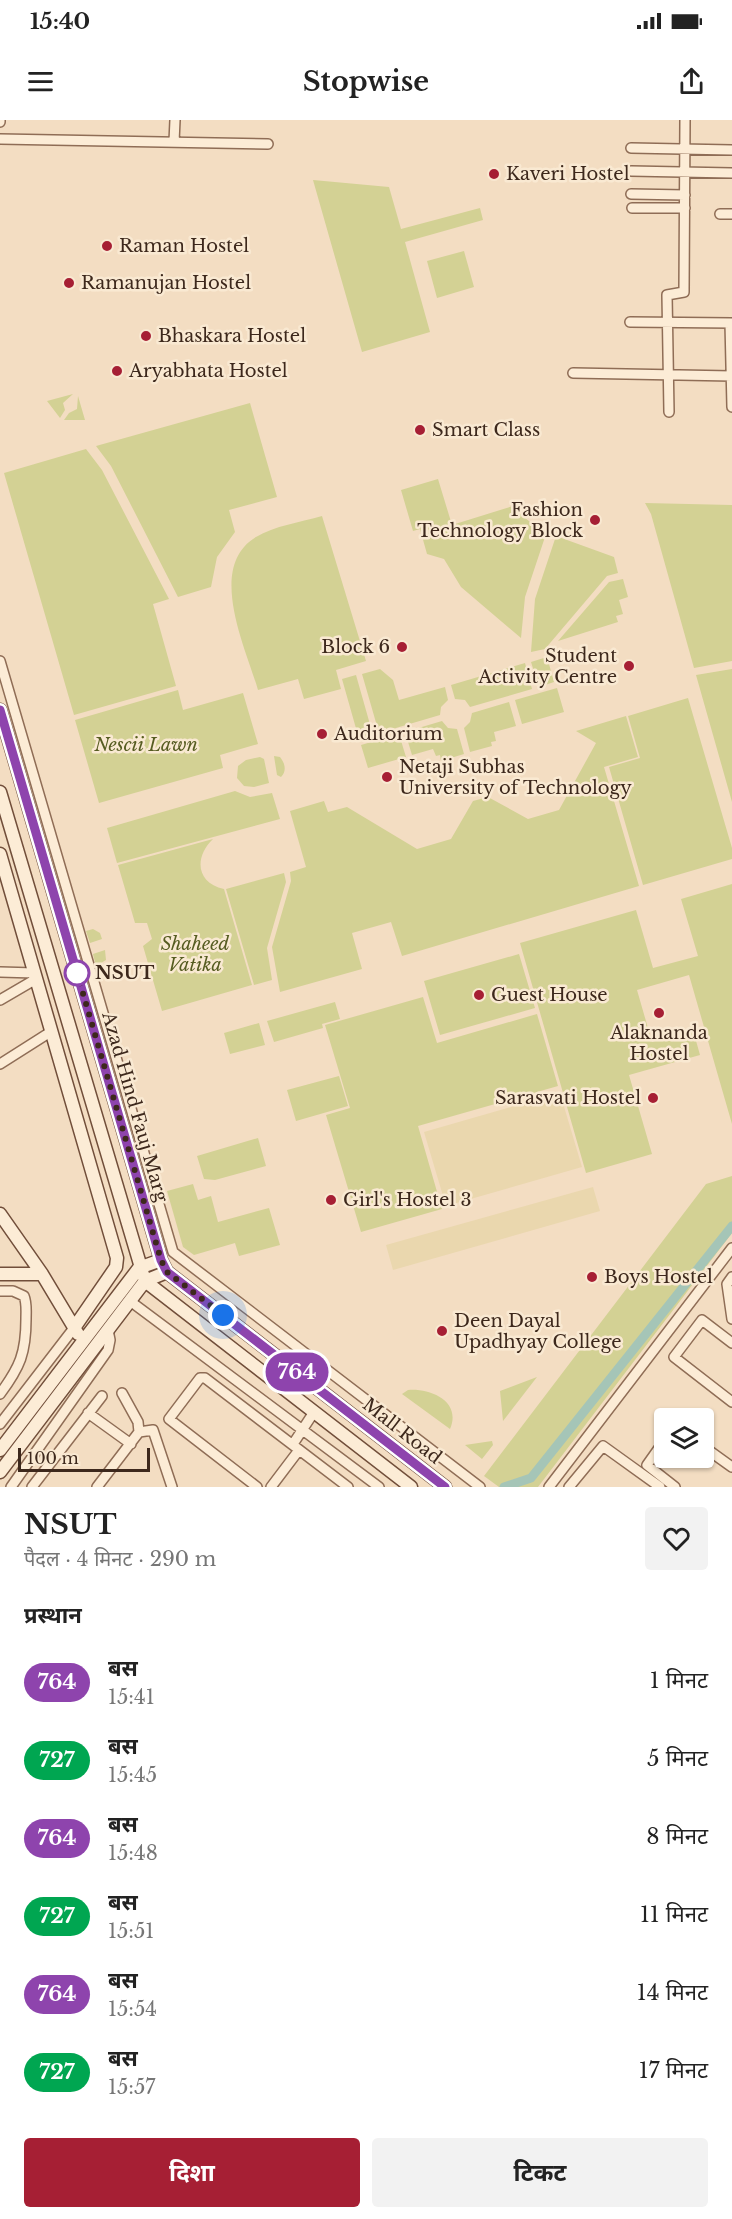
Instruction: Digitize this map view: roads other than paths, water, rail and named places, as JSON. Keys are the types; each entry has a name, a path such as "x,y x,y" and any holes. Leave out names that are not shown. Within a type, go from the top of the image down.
{"main road":[{"name":"Azad Hind Fauj Marg","path":"0,710 161,1260 167,1272"},
{"path":"0,792 139,1268 145,1281 411,1487"},
{"path":"0,854 118,1262 74,1328"},
{"path":"0,1214 42,1274 83,1341"},
{"path":"0,1450 139,1268 161,1260"},
{"path":"0,1472 145,1281 167,1272"},
{"name":"Mall Road","path":"167,1272 445,1487"},
{"path":"0,1274 42,1274"}],"street":[{"path":"174,142 175,120"},
{"path":"669,412 667,295 684,292 685,120"},
{"path":"0,140 268,144"},
{"path":"631,148 732,150"},
{"path":"630,171 732,173"},
{"path":"631,195 685,195"},
{"path":"632,208 685,208"},
{"path":"720,214 732,214"},
{"path":"630,322 731,323 732,407"},
{"path":"573,373 732,376"},
{"path":"0,662 173,1252 480,1487"},
{"path":"0,972 35,976"},
{"path":"0,1000 35,976"},
{"path":"0,1064 52,1031"},
{"path":"549,1487 732,1248"},
{"path":"732,1277 727,1284 732,1319"},
{"path":"0,1291 13,1291 24,1296 26,1334 25,1350 20,1364 0,1394"},
{"path":"130,1301 379,1487"},
{"path":"732,1343 702,1320 674,1358 732,1402"},
{"path":"0,1423 74,1328"},
{"path":"26,1487 14,1483 108,1350 110,1340 108,1330"},
{"path":"97,1487 140,1432 153,1430 170,1419 202,1377 348,1487"},
{"path":"122,1393 140,1432"},
{"path":"32,1487 102,1396"},
{"path":"271,1487 314,1412"},
{"path":"88,1413 131,1444"},
{"path":"170,1419 258,1487"},
{"path":"153,1430 172,1487"},
{"path":"569,1487 603,1446 660,1487"},
{"path":"714,1454 732,1467"},
{"path":"654,1455 647,1465 675,1487"}],"waterway":[{"path":"504,1487 531,1478 732,1226"}],"place":[{"name":"Kaveri Hostel","path":"494,174"},
{"name":"Raman Hostel","path":"107,246"},
{"name":"Ramanujan Hostel","path":"69,283"},
{"name":"Bhaskara Hostel","path":"146,336"},
{"name":"Aryabhata Hostel","path":"117,371"},
{"name":"Smart Class","path":"420,430"},
{"name":"Fashion Technology Block","path":"595,520"},
{"name":"Block 6","path":"402,647"},
{"name":"Student Activity Centre","path":"629,666"},
{"name":"Auditorium","path":"322,734"},
{"name":"Netaji Subhas University of Technology","path":"387,777"},
{"name":"NSUT","path":"77,973"},
{"name":"Guest House","path":"479,995"},
{"name":"Alaknanda Hostel","path":"659,1013"},
{"name":"Sarasvati Hostel","path":"653,1098"},
{"name":"Girl's Hostel 3","path":"331,1200"},
{"name":"Boys Hostel","path":"592,1277"},
{"name":"Deen Dayal Upadhyay College","path":"442,1331"}],"park label":[{"name":"Nescii Lawn","path":"146,745"},
{"name":"Shaheed Vatika","path":"195,954"}]}
